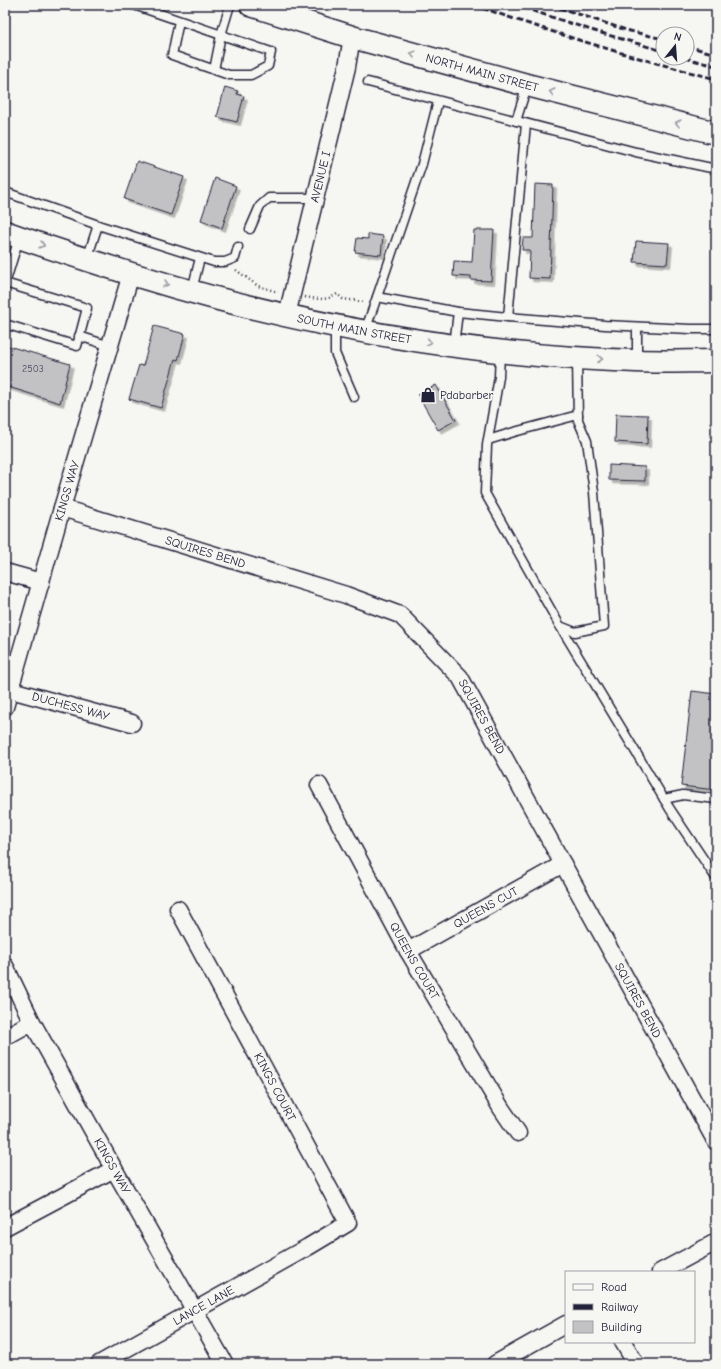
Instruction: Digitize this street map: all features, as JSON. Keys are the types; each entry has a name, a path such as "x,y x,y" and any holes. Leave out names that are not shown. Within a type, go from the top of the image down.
{"highway":[{"name":"NORTH MAIN STREET","path":"250,5 352,37 527,85 716,133"},
{"name":"SOUTH MAIN STREET","path":"12,234 87,260 191,292 365,332 454,346 577,358 637,362 716,361"}],"street":[{"name":"AVENUE I","path":"287,315 347,67 352,37"},
{"name":"KINGS WAY","path":"5,707 131,274"},
{"name":"SQUIRES BEND","path":"62,508 346,595 400,615 460,677 716,1142"},
{"path":"5,572 41,582"},
{"name":"DUCHESS WAY","path":"10,690 132,723"},
{"name":"QUEENS COURT","path":"319,785 408,951 501,1108 518,1133"},
{"name":"QUEENS CUT","path":"408,951 563,864"},
{"name":"KINGS COURT","path":"178,909 348,1222 308,1247"},
{"name":"KINGS WAY","path":"5,966 32,1022 225,1364"},
{"path":"5,1037 32,1022"},
{"path":"5,1227 114,1169"},
{"path":"662,1271 716,1242"},
{"name":"LANCE LANE","path":"99,1364 308,1247"},
{"path":"495,1364 565,1325"},
{"path":"624,1343 636,1364"}],"lane":[{"path":"134,5 271,52 268,66 251,75 229,75 172,55 179,21"},
{"path":"214,70 221,35 230,5"},
{"path":"368,82 636,152 716,169"},
{"path":"516,121 527,85"},
{"path":"365,332 422,164 438,101"},
{"path":"508,317 526,124"},
{"path":"5,192 98,225 214,262 225,262 235,258 238,247"},
{"path":"250,229 260,206 269,198 315,198"},
{"path":"87,260 98,225"},
{"path":"5,324 77,346 87,308 5,284 12,234"},
{"path":"191,292 200,258"},
{"path":"377,297 458,312 508,317 605,326 690,330 716,329"},
{"path":"454,346 458,312"},
{"path":"335,325 335,353 354,397"},
{"path":"637,327 637,362"},
{"path":"79,336 110,346"},
{"path":"500,351 499,376 488,440 485,493 560,626 664,799 713,865 716,878"},
{"path":"560,626 575,632 604,626 594,492 587,441 578,420 577,358"},
{"path":"488,440 578,415"},
{"path":"664,799 682,795 716,799"}],"building":[{"path":"225,87 238,91 237,94 244,96 237,122 217,117"},
{"path":"137,161 184,177 171,215 124,199"},
{"path":"215,178 236,186 222,228 201,220"},
{"path":"535,184 553,185 550,279 529,278 530,250 522,250 523,238 533,238"},
{"path":"474,230 494,230 491,281 471,280 471,277 453,276 454,261 472,262"},
{"path":"368,234 383,236 381,255 355,252 357,238 368,239"},
{"path":"636,241 669,243 667,264 634,262"},
{"path":"154,326 185,334 178,360 175,359 161,408 129,399 139,365 143,366"},
{"path":"5,345 70,364 60,403 5,386"},
{"path":"436,385 456,420 438,430 418,395"},
{"path":"616,414 648,415 647,444 615,442"},
{"path":"609,465 645,467 645,481 609,480"},
{"path":"692,691 716,694 716,790 681,786"}],"railway":[{"path":"474,5 594,45 716,79"},
{"path":"515,5 591,30 655,49"},
{"path":"551,5 626,30 655,37"},
{"path":"695,48 716,54"},
{"path":"695,61 716,66"}],"place":[{"name":"Pdabarber","path":"428,395"}]}
